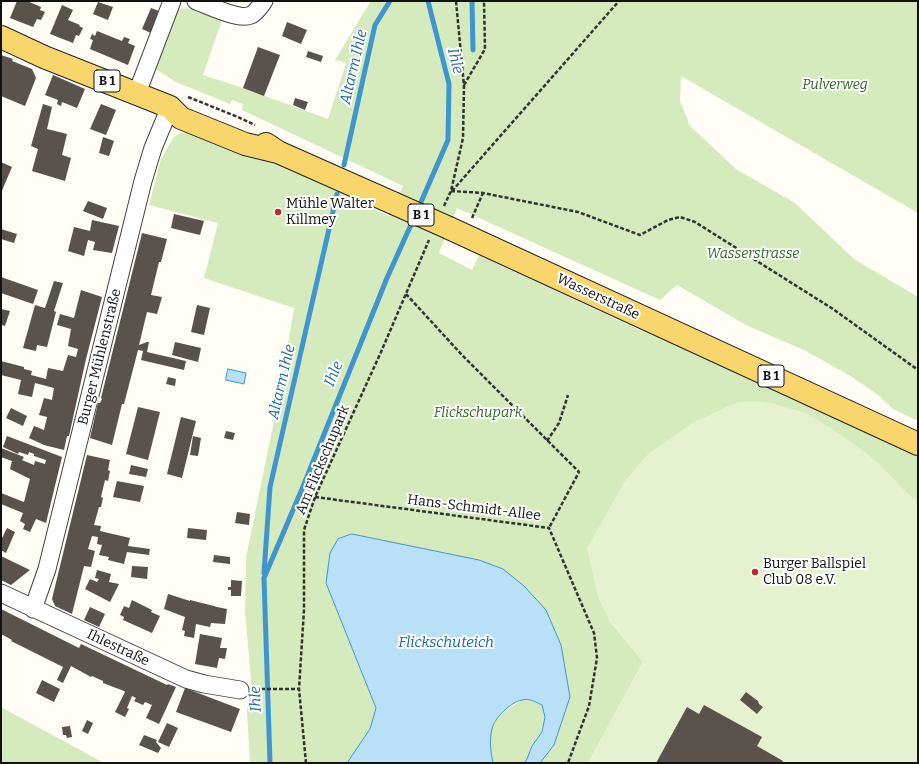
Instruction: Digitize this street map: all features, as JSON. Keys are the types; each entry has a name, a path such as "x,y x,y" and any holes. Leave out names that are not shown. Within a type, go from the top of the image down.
{"main road":[{"name":"Wasserstraße","path":"1,37 170,107 185,105 210,114 250,134 278,152 393,203 448,233 918,444"}],"street":[{"path":"137,93 172,1"},
{"path":"196,1 236,15 247,17 258,10 264,1"},
{"name":"Burger Mühlenstraße","path":"33,609 47,569 143,181 170,107"},
{"name":"Ihlestraße","path":"1,593 186,679 204,684 247,689"}],"path":[{"path":"444,206 451,191 463,138 464,86 456,1"},
{"path":"464,86 485,49 484,1"},
{"path":"451,191 619,1"},
{"path":"451,191 483,193 578,212 640,235 668,220 680,217 695,222 833,309 918,370"},
{"name":"Am Flickschupark","path":"306,763 299,689 304,610 304,530 315,498 406,294 448,233 483,193"},
{"path":"406,294 462,355 578,472 549,528"},
{"path":"547,441 559,423 568,395"},
{"name":"Hans-Schmidt-Allee","path":"315,498 549,528 594,633 597,658 589,706 568,763"},
{"path":"247,689 299,689"}],"green space":[{"name":"Flickschupark","path":"371,1 918,1 918,213 681,76 680,101 689,125 736,169 795,203 854,259 918,297 918,421 893,409 878,395 852,377 806,351 746,325 677,285 660,300 457,208 439,253 472,270 479,255 631,326 802,400 918,454 918,502 909,495 609,620 643,662 588,763 540,763 554,745 570,697 479,560 352,534 338,539 326,583 376,708 370,729 347,763 250,763 247,711 251,679 245,612 246,557 279,397 294,308 204,278 218,223 149,205 161,159 174,137 180,133 189,132 208,135 306,175 389,216 403,186 242,110 243,104 232,100 230,104 176,82 155,69 177,10 187,8 193,9 222,20 203,75 328,119 346,63 335,60"},
{"name":"Burger Ballspiel Club 08 e.V.","path":"754,401 771,403 806,413 849,440 877,462 909,495 918,502 918,763 588,763 643,662 609,620 598,597 587,548 625,481 648,454 692,423 738,402"},
{"path":"522,700 535,701 542,705 545,717 542,732 532,746 524,763 493,763 490,740 493,725 503,712"},
{"path":"1,707 104,763 1,763"}],"water":[{"path":"228,369 246,373 244,384 226,380"},
{"name":"Flickschuteich","path":"352,534 479,560 503,569 524,586 546,610 561,645 570,697 554,745 540,763 524,763 532,746 542,732 545,717 542,705 532,701 522,700 508,707 493,725 490,742 493,763 347,763 370,729 376,708 326,583 330,553 338,539"}],"building":[{"path":"17,1 27,1 41,7 40,10 45,12 41,20 37,19 33,27 10,18"},
{"path":"98,2 113,7 108,20 93,14"},
{"path":"62,5 73,10 68,20 80,25 79,26 83,28 79,36 76,35 73,43 50,34"},
{"path":"151,8 159,11 151,33 142,29"},
{"path":"287,22 307,30 301,44 282,36"},
{"path":"97,31 122,41 124,37 130,39 128,43 135,46 128,65 90,49 93,40 90,39 92,34 95,36"},
{"path":"258,47 280,55 264,96 243,88"},
{"path":"308,51 323,56 321,62 306,57"},
{"path":"1,55 13,59 12,61 32,69 36,78 25,106 1,96"},
{"path":"53,75 85,89 77,108 62,102 61,106 57,104 58,100 45,95"},
{"path":"295,98 308,102 305,110 293,105"},
{"path":"43,104 52,107 47,129 67,134 62,155 71,158 65,181 32,171 38,149 31,146"},
{"path":"101,104 116,110 106,135 90,129"},
{"path":"103,137 114,141 109,156 99,153"},
{"path":"1,162 12,167 1,193"},
{"path":"88,201 107,208 103,219 83,211"},
{"path":"174,214 204,221 200,235 171,228"},
{"path":"92,220 119,226 112,253 93,250 95,242 88,240 84,256 68,251 74,227 90,231"},
{"path":"1,229 17,234 14,243 1,239"},
{"path":"142,233 167,239 161,262 159,262 151,295 162,297 157,314 147,312 139,345 149,342 147,352 186,361 184,370 141,360 143,351 138,350 112,445 90,438 98,403 100,403 102,399 101,398"},
{"path":"1,277 38,290 33,304 1,293"},
{"path":"54,281 63,283 54,311 56,312 47,347 37,345 36,351 23,348 35,305 45,308"},
{"path":"81,290 102,297 86,359 69,436 67,436 64,450 44,445 29,438 34,426 44,430 47,417 39,415 44,398 52,400 54,388 35,383 32,397 18,394 21,380 1,375 1,361 24,367 24,369 32,371 31,375 46,379 48,368 63,371 68,355 76,357 78,349 68,346 71,329 57,325 60,314 74,318"},
{"path":"197,305 210,308 204,335 191,332"},
{"path":"1,309 10,311 5,326 2,325 1,329"},
{"path":"175,342 201,348 198,362 172,355"},
{"path":"168,377 176,379 175,386 166,384"},
{"path":"138,407 160,412 148,460 126,454"},
{"path":"11,408 27,416 23,426 6,418"},
{"path":"181,417 196,421 182,478 167,474"},
{"path":"226,431 235,433 233,440 224,438"},
{"path":"7,436 62,457 46,523 36,519 30,532 23,529 25,524 20,521 23,513 1,504 1,493 24,502 30,479 10,469 12,461 1,457 1,448 24,457 22,460 34,465 35,461 45,464 46,460 34,456 34,454 29,452 28,455 19,452 18,454 3,447"},
{"path":"193,436 201,438 198,456 190,455"},
{"path":"87,455 110,460 108,481 105,480 101,497 103,498 101,507 99,507 94,525 101,526 100,531 130,538 128,546 150,549 149,555 127,552 124,564 108,560 109,557 99,555 102,545 97,544 98,537 92,536 88,549 95,551 91,567 84,566 72,614 55,606 52,599"},
{"path":"131,465 148,469 146,477 129,474"},
{"path":"117,481 144,486 140,502 113,497"},
{"path":"237,512 250,514 249,525 235,523"},
{"path":"7,528 15,532 6,553 1,550 1,540"},
{"path":"188,528 207,530 206,540 187,538"},
{"path":"214,555 230,557 230,564 213,562"},
{"path":"1,556 30,570 11,585 1,580"},
{"path":"132,566 148,567 147,579 131,577"},
{"path":"97,570 111,574 109,582 119,584 110,602 85,589 90,579 97,582 99,579 95,578"},
{"path":"231,580 242,581 241,596 231,596 231,590 228,590 228,587 231,587"},
{"path":"168,594 190,601 227,609 225,624 211,623 210,627 196,624 194,638 184,636 185,631 182,630 185,617 164,609"},
{"path":"132,600 152,610 151,612 160,616 152,633 123,620 124,617 120,615 124,606 129,608"},
{"path":"90,607 105,614 99,627 84,620"},
{"path":"1,609 79,648 81,644 167,685 176,687 159,724 146,718 152,705 145,702 143,705 134,701 136,698 132,696 127,708 129,709 125,717 115,712 125,692 103,683 103,681 92,676 91,677 71,666 63,683 57,680 63,667 11,641 12,640 1,634"},
{"path":"200,634 222,638 220,648 227,648 225,659 219,658 217,668 195,664"},
{"path":"42,680 60,689 54,702 36,693"},
{"path":"185,688 240,709 231,732 176,712"},
{"path":"746,692 763,707 757,714 740,700"},
{"path":"704,705 762,737 757,746 783,761 782,763 656,763 687,707 699,714"},
{"path":"87,720 93,723 88,734 82,731"},
{"path":"167,723 178,728 169,747 158,742"},
{"path":"70,726 72,737 67,738 66,735 63,735 62,727"},
{"path":"144,735 157,740 156,742 161,748 158,753 139,745"}],"waterway":[{"name":"Altarm Ihle","path":"344,165 375,25 390,1"},
{"name":"Ihle","path":"418,209 448,140 449,84 428,1"},
{"path":"472,1 473,50"},
{"name":"Altarm Ihle","path":"264,573 270,487 337,194"},
{"name":"Ihle","path":"270,763 264,578 302,489 387,278 414,218"}],"place":[{"name":"Mühle Walter Killmey","path":"278,212"},
{"name":"Burger Ballspiel Club 08 e.V.","path":"755,572"}],"park label":[{"name":"Pulverweg","path":"835,85"},
{"name":"Wasserstrasse","path":"753,254"}]}
